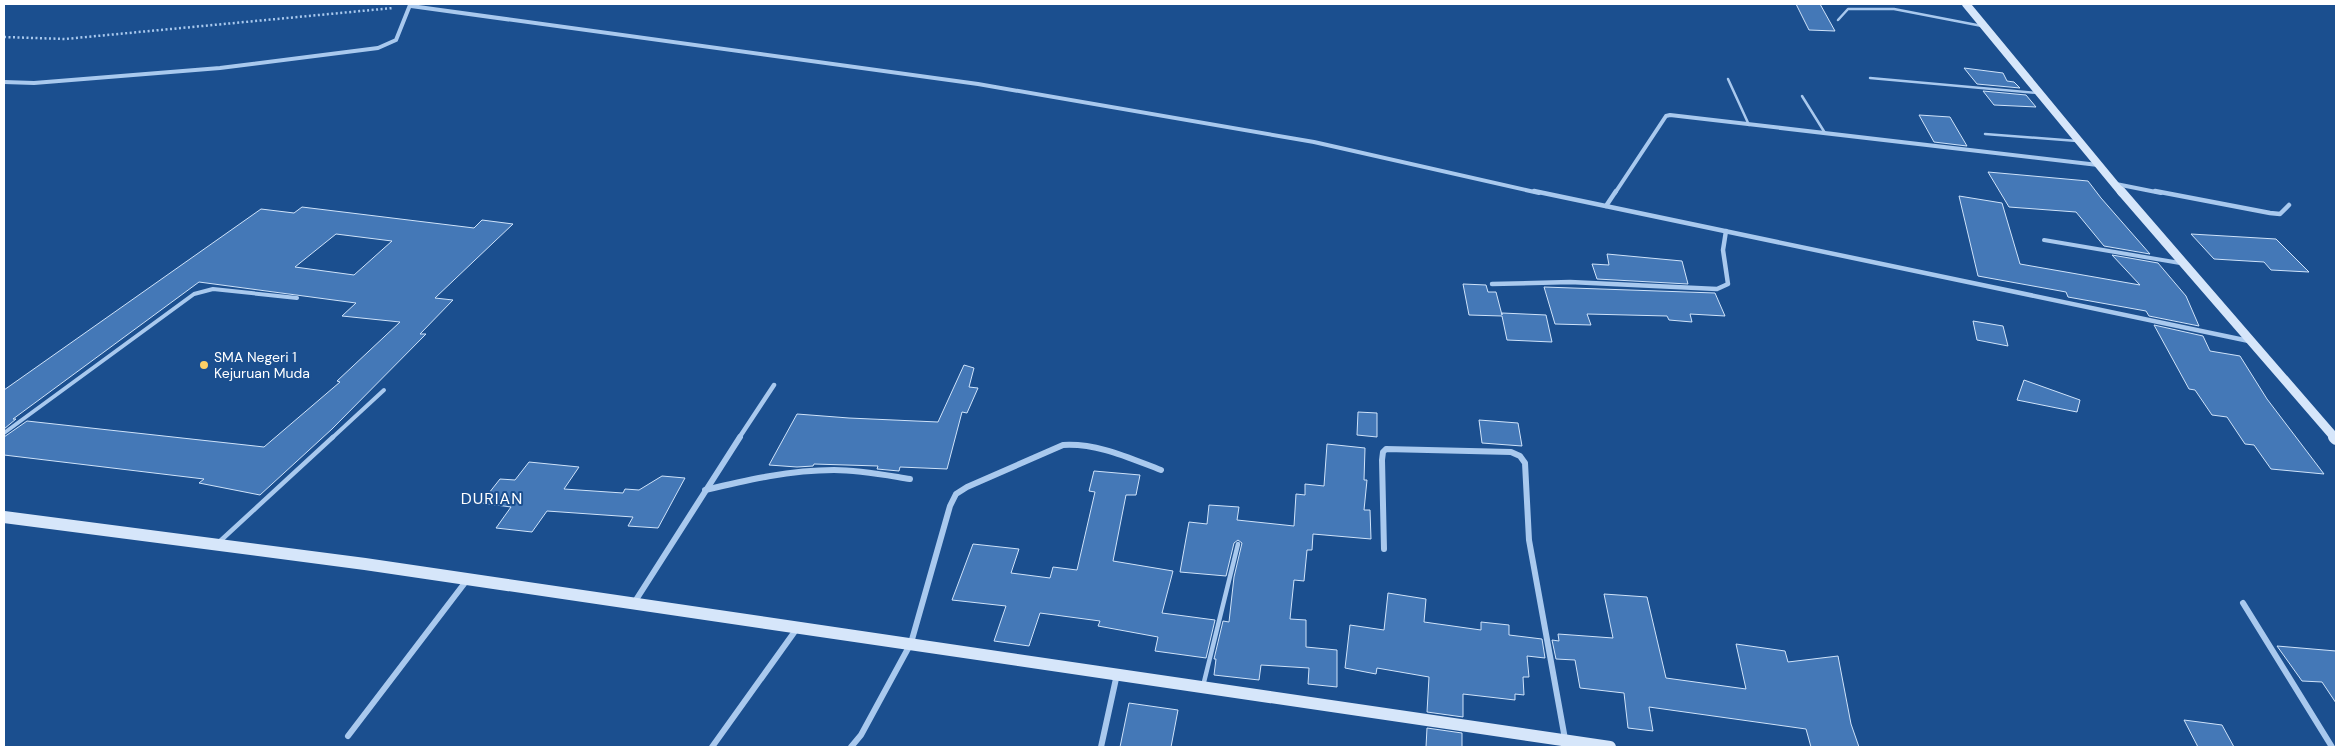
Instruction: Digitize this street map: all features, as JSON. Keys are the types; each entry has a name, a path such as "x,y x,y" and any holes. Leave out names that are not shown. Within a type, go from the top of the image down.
{"main road":[{"path":"1966,4 2182,264 2252,341 2336,440"},
{"path":"5,519 216,544 467,579 1117,673 1610,747"}],"street":[{"path":"4,82 34,83 220,68 370,50 385,46 396,40 410,5 978,84 1314,142 1606,206 2252,341"},
{"path":"1606,206 1666,116 1677,115 2098,165"},
{"path":"2116,184 2270,213 2280,214 2289,205"},
{"path":"1492,284 1570,282 1717,289 1728,284 1722,250 1726,231"},
{"path":"634,603 774,385"},
{"path":"851,747 861,735 911,643 950,506 956,494 961,490 1063,445 1070,444 1094,446 1161,470"},
{"path":"1384,549 1382,460 1383,452 1386,449 1511,452 1520,456 1525,463 1529,540 1565,739"},
{"path":"705,490 763,476 817,470 855,471 910,479"},
{"path":"348,736 467,579"},
{"path":"2242,603 2332,747"},
{"path":"712,747 798,627"},
{"path":"1101,747 1117,673"}],"lane":[{"path":"1838,20 1848,9 1886,8 1984,26"},
{"path":"1728,78 1749,125"},
{"path":"1870,78 2038,93"},
{"path":"1802,96 1825,134"},
{"path":"1985,134 2080,142"},
{"path":"2044,240 2182,264"},
{"path":"4,433 194,294 213,289 297,298"},
{"path":"216,544 384,390"},
{"path":"1203,686 1238,544"}],"path":[{"path":"4,37 65,39 410,5"}],"building":[{"path":"1796,4 1820,4 1835,31 1809,30"},
{"path":"1964,68 2003,73 2007,81 2014,82 2020,88 1977,84"},
{"path":"1983,91 2026,95 2036,107 1994,105"},
{"path":"1919,115 1950,117 1967,146 1934,142"},
{"path":"1988,172 2088,181 2150,254 2104,246 2076,212 2009,207"},
{"path":"1959,196 2002,203 2020,264 2140,285 2112,255 2158,263 2186,296 2199,326 2149,316 2146,311 2068,297 2066,292 1978,276"},
{"path":"302,207 474,228 482,220 513,224 435,298 453,300 420,334 426,334 332,429 260,495 199,483 204,479 4,455 4,437 27,421 264,447 340,382 337,381 400,322 342,316 356,303 199,282 13,419 16,419 4,429 4,390 261,209 294,213","holes":["336,234 392,241 354,275 295,267"]},
{"path":"2191,234 2276,239 2309,272 2271,270 2264,262 2214,259"},
{"path":"1607,254 1682,261 1688,284 1597,279 1592,264 1609,265"},
{"path":"1463,284 1486,285 1488,292 1496,292 1502,315 1502,313 1546,315 1552,342 1507,340 1502,316 1469,315"},
{"path":"1544,287 1715,293 1725,316 1690,314 1692,322 1669,320 1667,316 1587,314 1591,325 1555,324"},
{"path":"1973,321 2003,326 2008,346 1977,340"},
{"path":"2154,325 2203,336 2210,351 2240,356 2267,399 2324,474 2271,469 2254,445 2245,444 2227,417 2212,415 2195,390 2189,389"},
{"path":"964,365 974,368 969,387 978,388 967,413 962,412 947,469 900,467 899,471 877,469 878,466 814,464 813,466 797,467 769,465 797,414 938,422"},
{"path":"2024,380 2080,400 2077,412 2017,400"},
{"path":"1358,412 1377,413 1377,437 1357,435"},
{"path":"1479,420 1518,423 1522,446 1482,443"},
{"path":"1327,444 1365,448 1364,480 1367,480 1364,510 1370,510 1371,539 1313,534 1312,550 1307,550 1304,581 1294,580 1290,619 1306,620 1306,647 1337,650 1337,687 1308,684 1309,668 1261,665 1259,680 1214,675 1216,659 1214,659 1223,621 1229,622 1234,577 1242,543 1238,540 1234,543 1226,576 1180,572 1189,522 1207,524 1209,505 1239,507 1237,520 1294,526 1296,494 1305,495 1305,484 1324,486"},
{"path":"529,462 579,467 564,489 623,493 625,489 639,490 662,476 685,478 658,528 628,526 633,517 547,511 532,532 496,528 511,507 481,503 500,479 515,480"},
{"path":"1094,471 1140,475 1136,495 1126,495 1113,561 1173,571 1162,613 1215,620 1206,658 1155,651 1158,637 1098,626 1100,621 1040,613 1029,646 994,641 1006,606 952,600 973,544 1019,549 1011,573 1050,578 1053,567 1077,570 1095,492 1089,491"},
{"path":"1388,593 1426,599 1424,622 1481,630 1481,622 1509,625 1509,635 1542,639 1545,658 1527,656 1529,677 1523,677 1524,695 1515,694 1515,700 1463,694 1463,717 1427,712 1429,677 1377,668 1376,674 1345,668 1350,625 1384,630"},
{"path":"1604,594 1647,597 1666,678 1746,689 1736,644 1785,651 1788,662 1838,656 1851,724 1859,747 1811,747 1806,729 1649,707 1653,731 1628,728 1624,693 1580,688 1575,660 1556,659 1552,640 1559,641 1558,634 1613,638"},
{"path":"2277,646 2336,651 2336,703 2322,682 2302,681"},
{"path":"1129,703 1178,710 1171,747 1120,747"},
{"path":"2184,720 2222,725 2234,747 2198,747"},
{"path":"1427,728 1462,733 1462,747 1426,747"}],"place":[{"name":"SMA Negeri 1 Kejuruan Muda","path":"204,365"}],"district":[{"name":"DURIAN","path":"492,498"}]}
